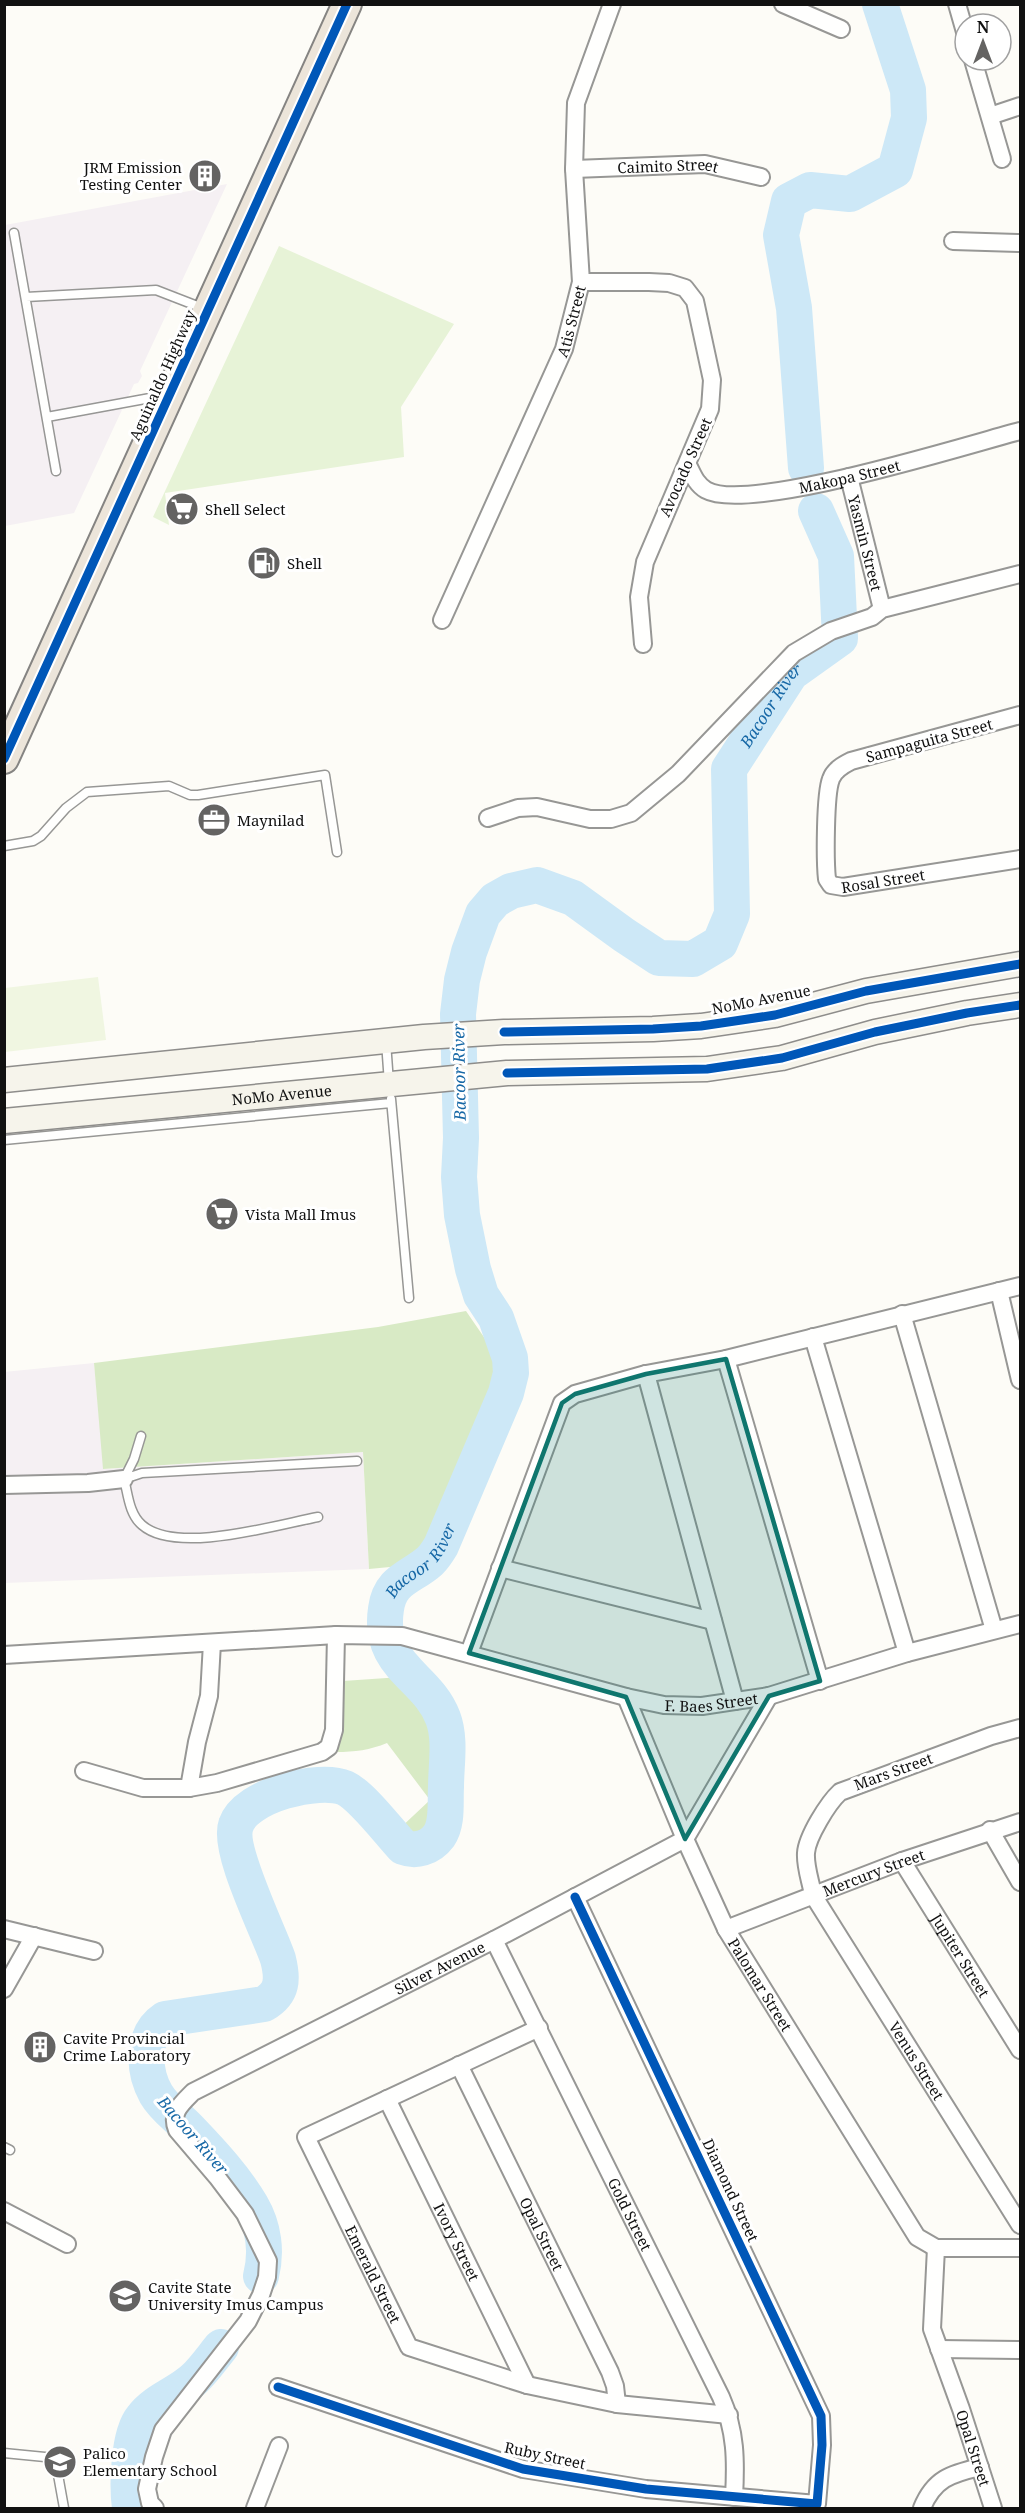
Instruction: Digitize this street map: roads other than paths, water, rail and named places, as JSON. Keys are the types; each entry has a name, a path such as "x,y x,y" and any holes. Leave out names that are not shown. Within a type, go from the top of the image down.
{"highway":[{"name":"Aguinaldo Highway","path":"4,759 347,4"}],"main road":[{"name":"NoMo Avenue","path":"4,1080 424,1037 504,1032 701,1026 775,1015 866,991 1020,964"},
{"name":"NoMo Avenue","path":"4,1121 64,1125 390,1093 427,1080 507,1072 706,1069 782,1058 876,1032 967,1013 1020,1005"}],"street":[{"name":"Atis Street","path":"442,620 564,349 581,282 574,169 576,103 612,4"},
{"path":"785,5 841,29"},
{"path":"977,72 1002,159"},
{"path":"990,116 1020,105"},
{"name":"Caimito Street","path":"574,169 705,164 762,177"},
{"path":"953,241 1020,243"},
{"name":"Avocado Street","path":"581,282 669,283 685,288 695,301 713,393 710,409 688,465 660,523 645,561 639,597 643,644"},
{"name":"Makopa Street","path":"688,465 695,481 707,491 723,495 745,496 778,493 849,477 1020,431"},
{"name":"Yasmin Street","path":"849,477 877,613"},
{"path":"488,818 518,808 537,807 590,819 611,819 631,813 678,774 794,653 831,632 877,613 1020,574"},
{"name":"Sampaguita Street","path":"839,767 851,761 1020,715"},
{"name":"Rosal Street","path":"839,767 831,779 829,796 826,870 827,879 831,885 843,887 1020,859"},
{"path":"469,1653 562,1403 575,1394 646,1374 726,1359 1020,1286"},
{"path":"999,1291 1020,1378"},
{"path":"902,1314 994,1630"},
{"path":"813,1337 907,1653"},
{"path":"726,1359 820,1681"},
{"path":"646,1374 735,1701"},
{"path":"4,1485 88,1483 124,1479"},
{"path":"500,1568 713,1621"},
{"name":"F. Baes Street","path":"4,1655 336,1635 402,1636 626,1697 664,1705 702,1706 769,1696 907,1653 1020,1624"},
{"path":"84,1771 143,1788 189,1788 217,1784 313,1756 329,1747 334,1730 336,1635"},
{"path":"189,1788 199,1734 210,1696 212,1643"},
{"path":"685,1839 769,1696"},
{"name":"Palomar Street","path":"626,1697 685,1839 726,1929 900,2213 917,2237 936,2248"},
{"name":"Mars Street","path":"813,1895 806,1855 807,1846 831,1800 840,1792 991,1736 1020,1728"},
{"name":"Mercury Street","path":"726,1929 902,1861 990,1830 1020,1822"},
{"path":"990,1830 1020,1882"},
{"name":"Silver Avenue","path":"155,2508 150,2503 147,2489 163,2430 248,2321 267,2277 268,2261 245,2214 177,2130 173,2121 176,2109 193,2092 494,1940 685,1839"},
{"name":"Jupiter Street","path":"902,1861 1020,2050"},
{"name":"Venus Street","path":"813,1895 1020,2225"},
{"name":"Diamond Street","path":"575,1898 821,2416 823,2432 817,2504"},
{"path":"4,1929 94,1951"},
{"path":"4,1989 34,1936"},
{"name":"Gold Street","path":"494,1940 729,2415 735,2440 734,2497"},
{"name":"Emerald Street","path":"539,2028 306,2137 409,2347 527,2385 617,2404 729,2415"},
{"name":"Opal Street","path":"459,2065 610,2372 615,2386 617,2404"},
{"name":"Ivory Street","path":"387,2099 527,2385"},
{"path":"4,2211 67,2244"},
{"path":"936,2248 1020,2248"},
{"name":"Opal Street","path":"936,2248 932,2329 993,2508"},
{"path":"939,2349 1020,2350"},
{"name":"Ruby Street","path":"278,2387 523,2469 714,2502 734,2497 817,2504"},
{"path":"255,2508 279,2446"},
{"path":"922,2508 929,2492 950,2474 980,2466"}],"lane":[{"path":"14,233 56,471"},
{"path":"26,297 156,290 208,310"},
{"path":"47,417 170,395"},
{"path":"4,846 33,841 41,836 66,808 87,792 170,786 190,795 198,795 325,775 337,852"},
{"path":"386,1041 409,1298"},
{"path":"4,1140 64,1125"},
{"path":"141,1436 134,1459 124,1479 132,1512 141,1525 156,1534 176,1538 226,1536 318,1517"},
{"path":"124,1479 142,1473 357,1461"},
{"path":"4,2453 56,2458 64,2508"}],"waterway":[{"name":"Bacoor River","path":"806,468 794,308 781,235 789,201 810,190 850,194 895,170 909,118 908,90 880,4"},
{"name":"Bacoor River","path":"261,2276 264,2258 263,2240 255,2213 245,2195 223,2166 156,2094 147,2064 148,2044 157,2026 165,2019 264,2004 278,1990 281,1979 278,1959 250,1891 235,1837 236,1825 242,1814 254,1805 284,1791 318,1785 333,1785 345,1788 359,1798 403,1847 413,1849 427,1846 439,1836 444,1825 448,1752 443,1718 436,1703 396,1658 385,1629 386,1609 392,1591 402,1580 430,1561 441,1546 506,1393 511,1373 510,1358 496,1318 481,1295 462,1215 459,1177 461,1138 458,1014 462,980 469,952 483,914 495,900 511,891 537,885 573,898 659,958 693,959 720,943 732,914 729,769 791,673 840,638 836,556 816,511"},
{"name":"Bacoor River","path":"130,2508 131,2448 137,2426 153,2406 194,2379 221,2347"}],"place":[{"name":"JRM Emission Testing Center","path":"205,176"},
{"name":"Shell Select","path":"182,509"},
{"name":"Shell","path":"264,563"},
{"name":"Maynilad","path":"214,820"},
{"name":"Vista Mall Imus","path":"222,1214"},
{"name":"Cavite Provincial Crime Laboratory","path":"40,2047"},
{"name":"Cavite State University Imus Campus","path":"125,2296"},
{"name":"Palico Elementary School","path":"60,2462"}]}
